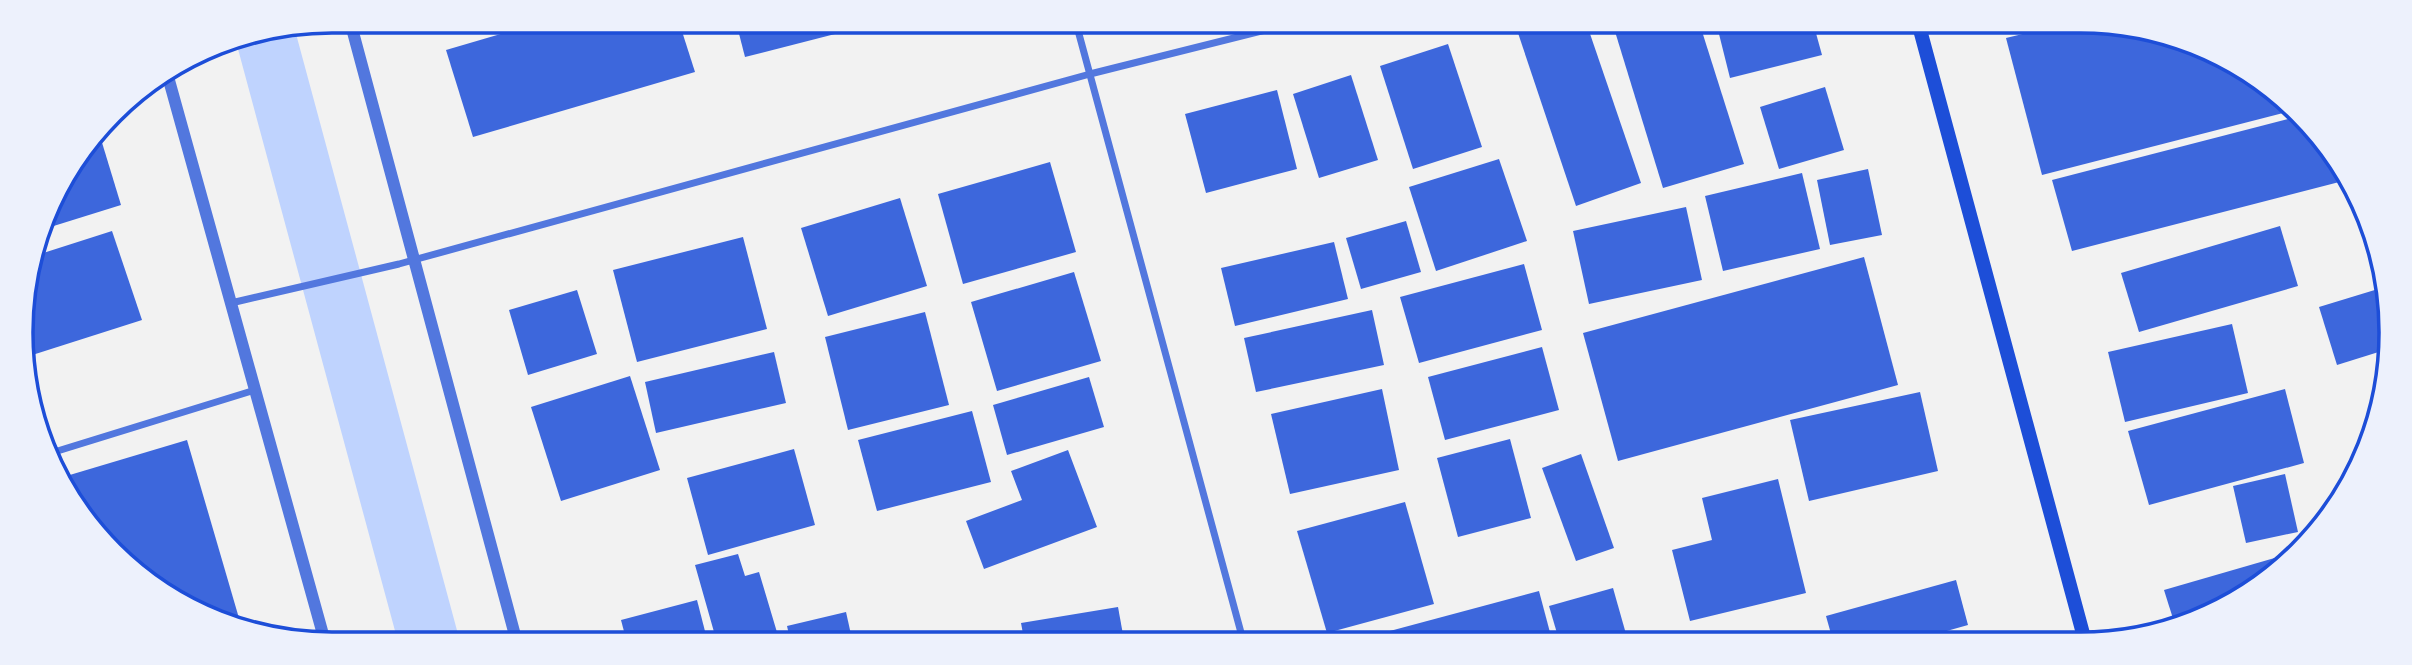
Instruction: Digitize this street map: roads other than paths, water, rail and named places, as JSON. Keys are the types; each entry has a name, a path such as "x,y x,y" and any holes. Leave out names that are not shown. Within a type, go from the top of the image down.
{"main road":[{"path":"1921,33 2083,632"}],"street":[{"path":"353,33 514,632"},
{"path":"1079,33 1241,632"},
{"path":"231,303 399,264 1090,74 1253,33"},
{"path":"169,82 322,631"},
{"path":"58,451 255,390"}],"waterway":[{"path":"267,41 426,632"}]}
